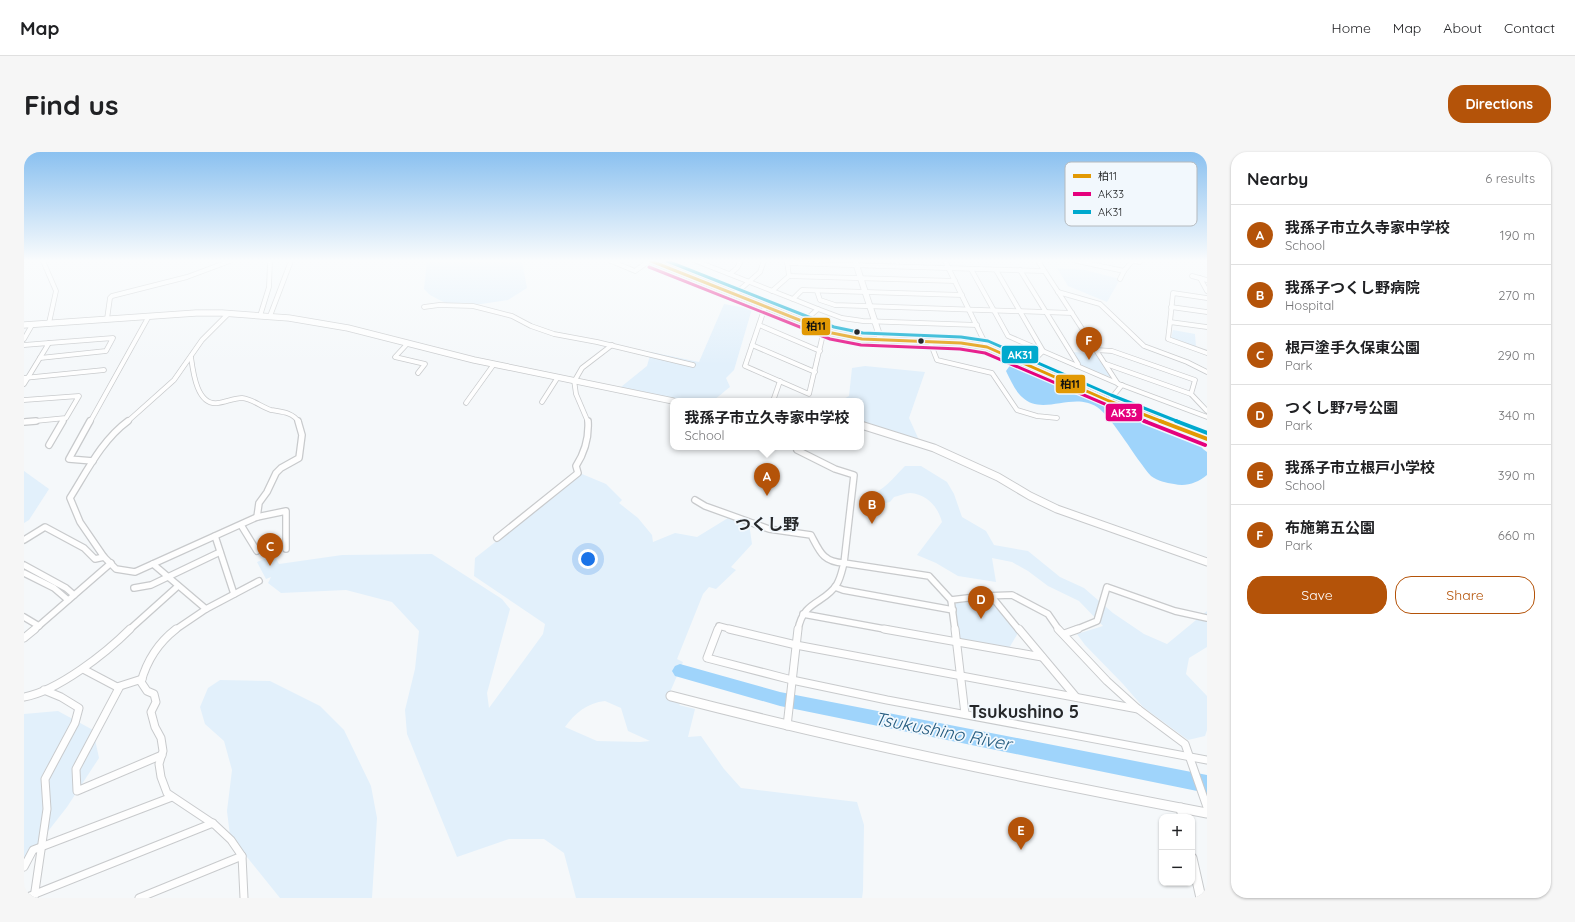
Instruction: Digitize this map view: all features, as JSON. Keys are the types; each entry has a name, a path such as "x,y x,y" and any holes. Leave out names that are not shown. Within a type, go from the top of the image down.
{"street":[{"path":"49,323 55,296"},
{"path":"107,319 110,298 113,296"},
{"path":"260,316 266,296"},
{"path":"270,316 278,296"},
{"path":"739,296 803,322 847,337 974,344 987,347 1109,401 1207,439"},
{"path":"785,296 842,318 875,322 977,325"},
{"path":"793,299 796,296"},
{"path":"819,296 820,300 835,305 1072,313"},
{"path":"866,296 881,340"},
{"path":"962,296 987,347"},
{"path":"986,296 1008,336 1120,385 1207,417"},
{"path":"1011,296 1043,351"},
{"path":"1036,296 1078,364 1077,366"},
{"path":"1061,296 1120,385"},
{"path":"1071,296 1100,304 1144,346 1188,362 1207,372"},
{"path":"1173,296 1168,339 1207,353"},
{"path":"1192,296 1207,298"},
{"path":"424,306 473,306 512,316 531,326 548,332 612,345 693,365"},
{"path":"765,307 745,366 809,394 824,330"},
{"path":"1172,307 1207,312"},
{"path":"803,322 818,309"},
{"path":"24,325 196,313 229,313 270,316 348,328 494,364 670,400"},
{"path":"229,313 202,340 174,380 135,416 116,430 105,443 70,498 80,522 104,556 116,569 135,572 257,517 286,511 286,549"},
{"path":"93,461 69,459 149,316"},
{"path":"1170,322 1207,327"},
{"path":"24,339 32,325"},
{"path":"759,325 820,351"},
{"path":"24,345 112,338 106,351 40,358"},
{"path":"930,342 937,360 992,373 1017,410 1037,416 1057,418"},
{"path":"24,384 26,378 49,343"},
{"path":"408,343 395,357 425,364 418,373"},
{"path":"497,538 578,473 576,466 582,456 587,437 587,424 586,416 578,402 573,387 574,380 582,368 612,345"},
{"path":"752,345 815,372"},
{"path":"1096,350 1112,351 1195,380 1191,394"},
{"path":"1029,365 1043,351"},
{"path":"191,357 196,382 206,400 217,404 235,399 247,398 269,409 294,416 297,420 303,437 299,458 281,468 276,473 267,492 259,503 257,517"},
{"path":"466,403 494,364"},
{"path":"1106,364 1191,394 1207,410"},
{"path":"26,378 104,370"},
{"path":"542,402 558,377"},
{"path":"774,398 780,381"},
{"path":"1109,401 1120,385"},
{"path":"24,400 79,396 66,418 64,418 49,445"},
{"path":"24,422 64,418"},
{"path":"864,426 939,450 992,474 1030,496 1057,509 1207,562"},
{"path":"787,726 799,623 809,606 831,592 841,579 854,475 835,469 797,450"},
{"path":"695,500 705,506 769,528 811,535 824,558 829,561 930,576 952,600 965,714"},
{"path":"241,525 257,551"},
{"path":"24,540 45,527 84,548 95,559 104,556"},
{"path":"215,536 234,594"},
{"path":"134,588 151,585 220,552"},
{"path":"24,638 111,563"},
{"path":"153,564 206,609"},
{"path":"24,565 49,580 59,583 72,591 74,595"},
{"path":"24,573 64,594 68,600"},
{"path":"244,898 242,856 231,840 213,823 167,793 160,777 159,764 163,751 161,738 155,727 151,712 156,702 154,694 147,691 141,682 152,653 170,634 206,609 259,581"},
{"path":"24,697 35,695 83,669 116,642 144,615 178,586"},
{"path":"835,587 843,590 953,610"},
{"path":"1064,634 1097,621 1107,587 1175,612 1207,618"},
{"path":"952,600 984,596 1012,595 1048,614 1056,626 1107,681 1138,709 1185,744 1207,807"},
{"path":"992,596 1076,698"},
{"path":"804,614 1042,657"},
{"path":"24,617 39,626"},
{"path":"1138,709 796,645 719,626 707,658 792,680 887,700 1207,760"},
{"path":"83,669 117,687 142,679"},
{"path":"117,687 119,688 76,769 77,791 162,755"},
{"path":"34,896 47,808 45,780 75,723 79,708 61,697 44,690"},
{"path":"671,696 787,726 885,749 1182,813 1207,813"},
{"path":"24,867 33,850 172,797"},
{"path":"25,898 34,896 213,823"},
{"path":"140,898 242,856"},
{"path":"1195,871 1201,898"}],"shaded area":[{"path":"432,296 515,296 508,300 468,306 449,305"},
{"path":"1092,296 1110,296 1107,302"},
{"path":"724,304 752,309 734,370 726,378 730,387 716,398 670,398 621,387 647,366 651,352 699,362"},
{"path":"1173,330 1195,334 1196,347 1171,339"},
{"path":"1073,352 1097,354 1113,378 1081,366"},
{"path":"865,366 925,372 909,418 919,440 864,424 864,398 845,398 849,396 852,368"},
{"path":"905,466 921,466 947,482 954,494 962,517 986,531 994,545 1028,551 1060,577 1084,588 1113,613 1144,634 1167,644 1207,611 1207,647 1189,658 1186,674 1207,696 1207,730 1205,736 1188,740 1143,707 1085,645 1077,634 1103,626 1079,601 1048,586 1028,571 1012,562 992,558 996,582 958,576 936,563 917,555 942,522 935,506 922,496 910,493 894,497 890,502 881,504 867,496 878,491"},
{"path":"24,471 49,489 29,520 24,523"},
{"path":"582,474 606,484 622,500 619,503 638,518 652,535 653,542 675,533 697,537 728,518 749,523 752,544 731,567 736,570 716,589 709,587 703,594 677,659 683,662 667,699 681,703 679,705 695,709 688,737 701,736 724,769 741,788 857,802 864,825 862,898 576,898 564,853 544,839 509,839 457,857 407,734 405,710 415,669 419,631 392,602 346,590 281,593 268,583 271,577 266,579 257,562 274,555 279,564 342,555 432,554 502,599 510,609 487,693 489,708 543,634 545,624 474,576 475,558","holes":["605,701 621,708 628,731 650,741 597,741 565,727 577,713 587,706"]},
{"path":"986,599 990,601 1018,633 1009,648 961,639 958,637 954,605 957,603"},
{"path":"220,680 270,681 320,706 344,730 371,786 377,818 372,898 280,898 230,836 227,811 232,770 224,741 205,724 200,707 208,688"},
{"path":"58,711 93,730 99,758 67,807 24,862 24,714"}],"water":[{"path":"1011,364 1122,414 1198,442 1207,452 1207,475 1187,485 1178,485 1154,478 1145,469 1114,425 1097,407 1088,403 1078,402 1048,405 1030,403 1019,394 1009,378 1006,371"}],"waterway":[{"name":"Tsukushino River","path":"680,671 780,699 1207,784"}],"transit line":[{"name":"AK33","path":"721,296 830,339 861,345 960,349 985,353 1107,406 1205,445"},
{"name":"柏11","path":"739,296 832,333 862,339 961,343 987,347 1109,401 1207,439"},
{"name":"AK31","path":"755,296 834,327 863,333 961,337 988,341 1111,395 1207,433"}],"place":[{"name":"布施第五公園","path":"1089,360"},
{"name":"我孫子市立久寺家中学校","path":"767,496"},
{"name":"我孫子つくし野病院","path":"872,524"},
{"name":"根戸塗手久保東公園","path":"270,566"},
{"name":"つくし野7号公園","path":"981,619"},
{"name":"我孫子市立根戸小学校","path":"1021,850"}],"district":[{"name":"つくし野","path":"767,524"},
{"name":"Tsukushino 5","path":"1024,711"}]}
